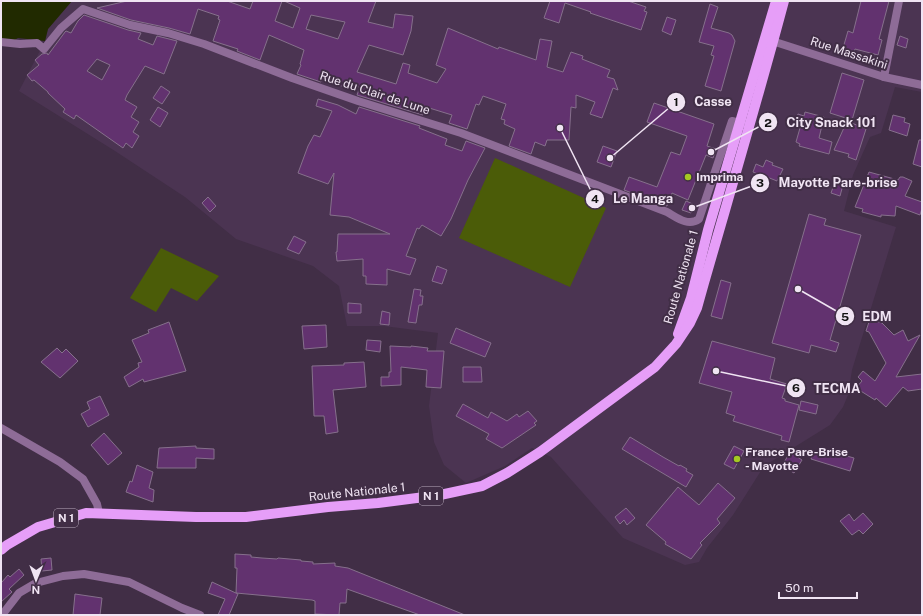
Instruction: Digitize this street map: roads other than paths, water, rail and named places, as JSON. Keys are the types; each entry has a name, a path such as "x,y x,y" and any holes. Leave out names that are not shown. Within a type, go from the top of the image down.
{"main road":[{"name":"Route Nationale 1","path":"1,550 38,527 86,513 196,517 246,517 440,495 482,486 507,474 569,431 655,367 676,344 690,323 697,308 730,192 744,125 776,1"},
{"name":"Route Nationale 1","path":"676,344 690,298 724,170 744,125 784,1"},
{"name":"Route Nationale 1","path":"724,170 730,192"}],"street":[{"path":"884,77 899,1"},
{"name":"Rue du Clair de Lune","path":"1,42 20,44 37,43 44,48 61,28 84,9 130,25 168,33 204,44 347,98 395,114 425,121 461,133 667,212 687,222 692,222 699,219 724,170"},
{"name":"Rue Massakini","path":"771,41 884,77 922,85"},
{"path":"1,428 60,462 83,479 97,504 100,513"},
{"path":"2,615 19,593 36,584 63,576 84,574 129,582 182,608 200,615"}],"place":[{"name":"Le Manga","path":"560,128"},
{"name":"City Snack 101","path":"711,152"},
{"name":"Casse","path":"610,158"},
{"name":"Imprima","path":"688,177"},
{"name":"Mayotte Pare-brise","path":"692,208"},
{"name":"EDM","path":"798,289"},
{"name":"TECMA","path":"716,371"},
{"name":"France Pare-Brise - Mayotte","path":"737,459"}]}
